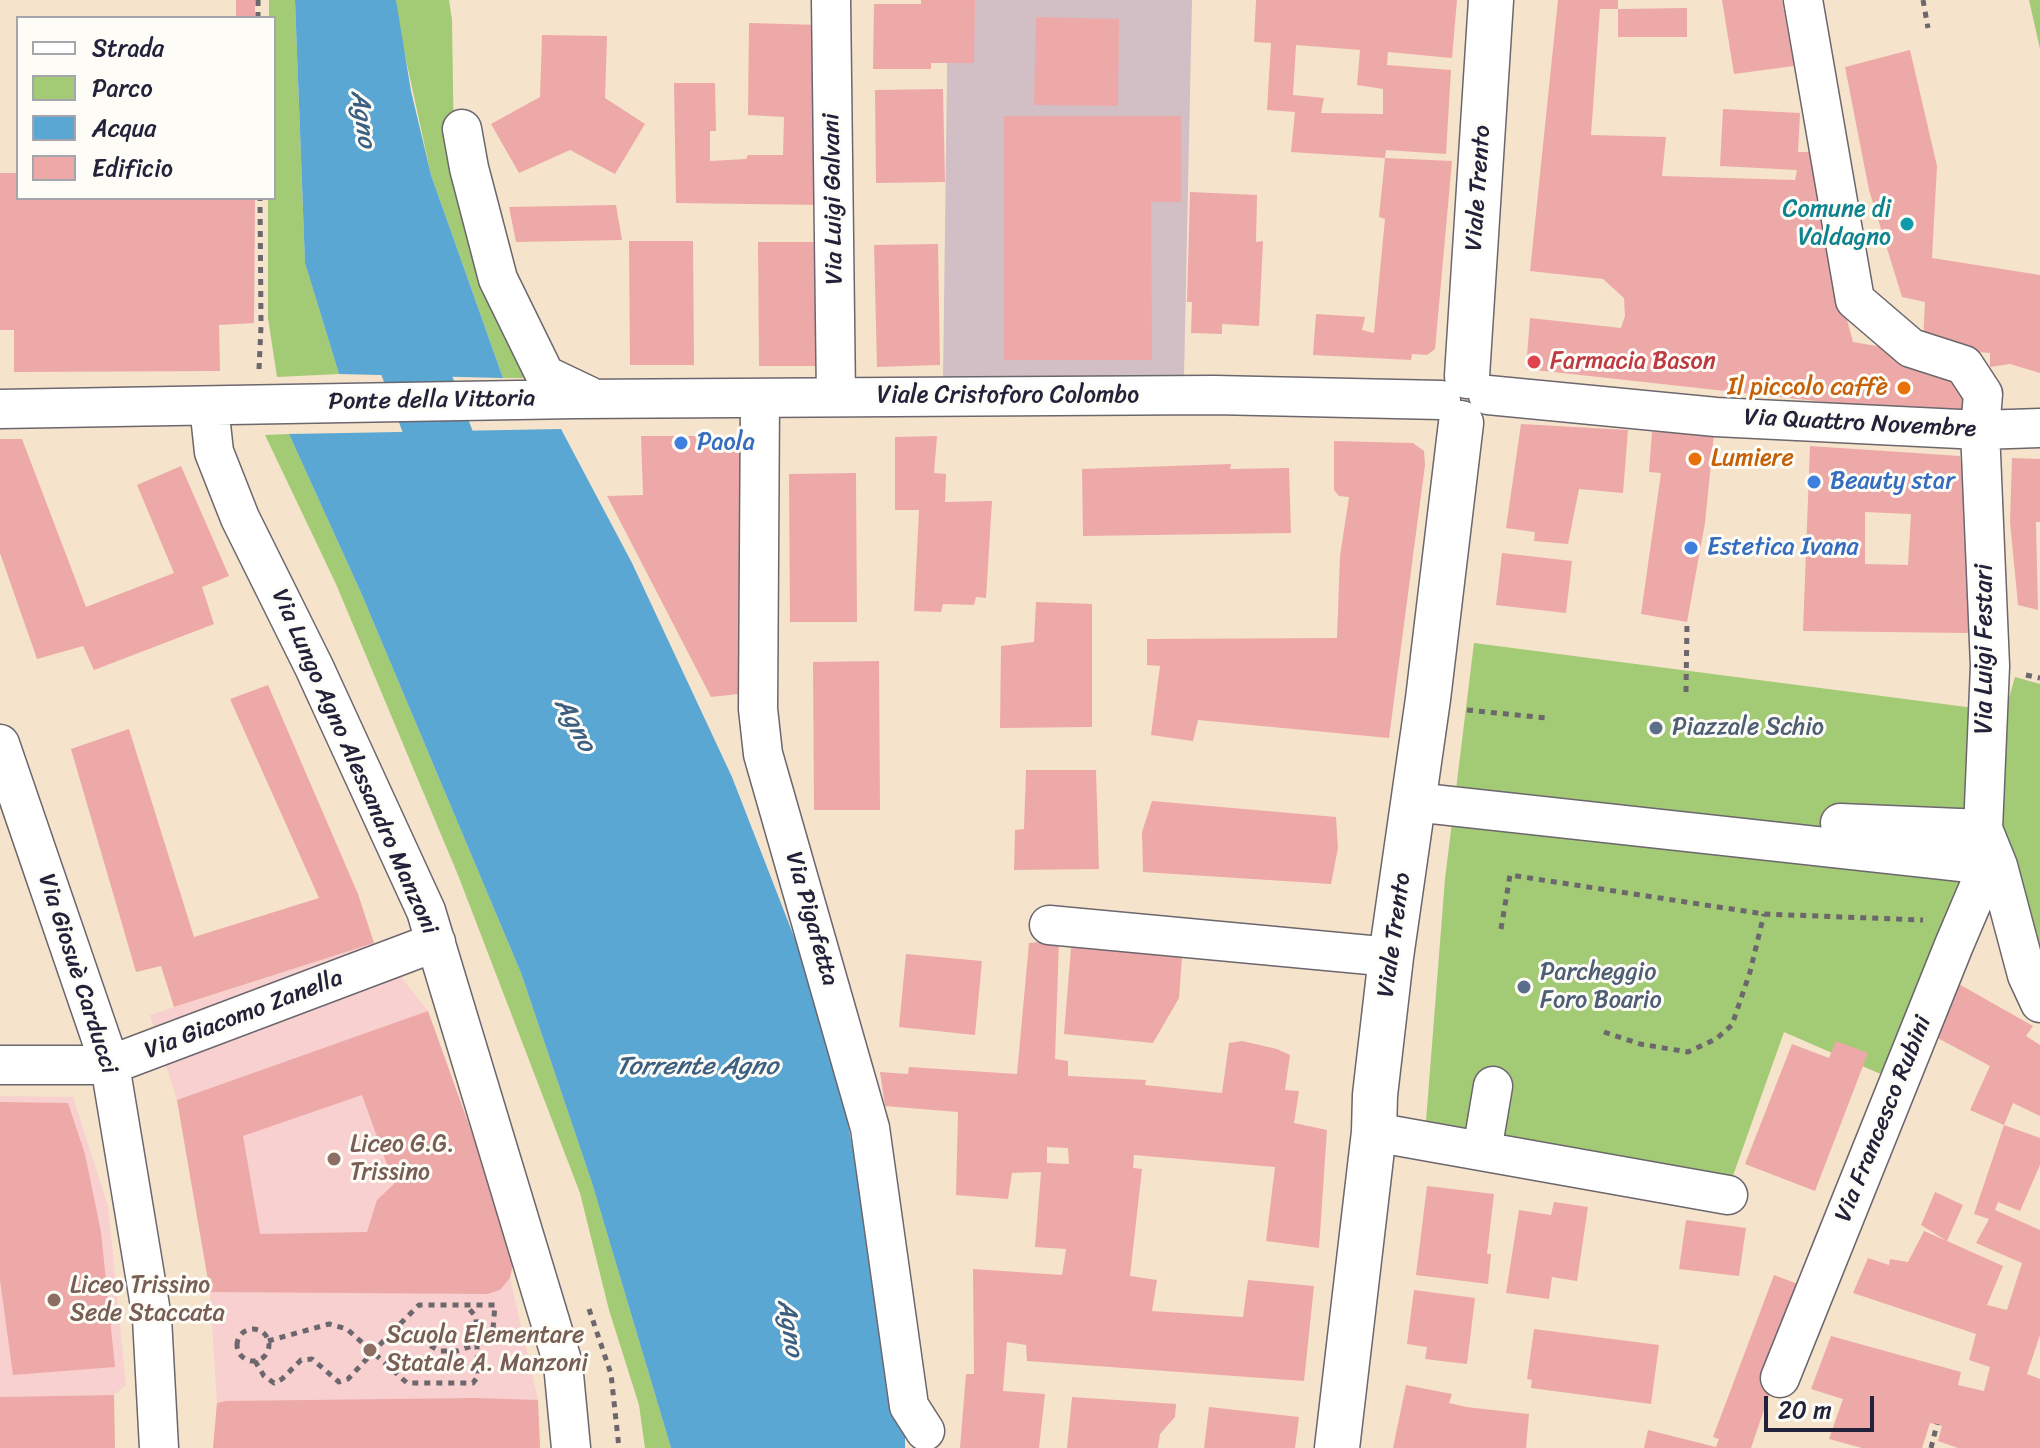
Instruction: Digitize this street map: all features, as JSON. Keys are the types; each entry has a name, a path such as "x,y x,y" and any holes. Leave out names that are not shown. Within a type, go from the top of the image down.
{"main road":[{"name":"Viale Trento","path":"1337,1448 1391,957 1427,706 1464,398 1491,0"}],"street":[{"name":"Via Luigi Galvani","path":"831,0 836,397"},
{"name":"Via Luigi Festari","path":"1803,0 1855,300 1911,348 1964,365 1983,394 1980,430 1990,666 1983,829 1998,866 2027,975 2040,1003"},
{"path":"462,129 498,279 545,375 587,400"},
{"name":"Viale Cristoforo Colombo","path":"587,400 1214,395 1464,398"},
{"name":"Via Quattro Novembre","path":"1464,398 1716,417 1980,430 2040,428"},
{"name":"Via Pigafetta","path":"760,399 758,709 763,754 870,1128 909,1406 925,1431"},
{"name":"Ponte della Vittoria","path":"284,404 587,400"},
{"path":"0,409 284,404"},
{"name":"Via Lungo Agno Alessandro Manzoni","path":"209,406 214,452 240,518 327,696 426,911 563,1364 571,1448"},
{"name":"Via Giosuè Carducci","path":"0,744 110,1065 152,1318 159,1448"},
{"path":"1414,802 1998,866"},
{"path":"1840,823 1983,829"},
{"name":"Via Francesco Rubini","path":"1780,1378 1980,884 1998,866"},
{"path":"1049,925 1391,957"},
{"name":"Via Giacomo Zanella","path":"0,1065 110,1065 436,942"},
{"path":"1482,1151 1493,1086"},
{"path":"1374,1132 1728,1195"}],"path":[{"path":"1923,0 1928,28"},
{"path":"260,200 259,378 277,377 284,404"},
{"path":"1686,692 1687,622"},
{"path":"2024,674 2040,678"},
{"path":"1427,706 1547,718"},
{"path":"1501,929 1510,875 1764,914 1964,922"},
{"path":"1604,1032 1640,1044 1688,1052 1716,1039 1732,1025 1750,972 1764,914"},
{"path":"255,1361 264,1376 274,1383 301,1360 312,1359 339,1382 348,1379 390,1334 419,1305 495,1305 493,1329 478,1344 457,1351 440,1351 401,1330 390,1334"},
{"path":"268,1341 329,1324 347,1329 407,1383 473,1383 478,1376 476,1317 466,1305"},
{"path":"253,1329 263,1332 268,1341 265,1356 255,1361 245,1359 238,1351 239,1336 253,1329"},
{"path":"1931,1448 1937,1424"}],"shaded area":[{"path":"948,0 1192,0 1184,376 943,381"},
{"name":"Liceo G.G. Trissino","path":"374,943 428,1011 514,1259 510,1278 538,1400 540,1448 213,1448 217,1403 210,1292 177,1100 150,1015"},
{"name":"Liceo Trissino Sede Staccata","path":"0,1096 73,1097 108,1206 126,1385 114,1395 0,1397"}],"green space":[{"path":"269,0 295,0 305,263 339,374 277,377 268,318 268,200 276,200 276,16 269,16"},
{"path":"396,0 449,0 454,154 534,378 503,378 431,175 397,18"},
{"path":"2029,0 2040,0 2040,49"},
{"path":"289,434 362,595 521,973 592,1183 671,1448 645,1448 639,1405 609,1310 580,1193 458,875 336,584 265,435"},
{"path":"1474,643 2005,712 2015,677 2040,684 2040,951 1993,899 1899,1082 1784,1032 1729,1187 1425,1134 1445,879"}],"water":[{"path":"295,0 396,0 411,91 431,175 503,378 339,374 305,263"},
{"name":"Torrente Agno","path":"561,429 632,563 732,777 831,1032 905,1432 905,1448 671,1448 592,1183 521,973 362,595 289,434"}],"building":[{"path":"236,0 255,0 255,16 236,16"},
{"path":"921,0 975,0 974,63 931,63 931,69 873,69 874,4 921,4"},
{"path":"1256,0 1457,0 1452,58 1388,52 1387,65 1451,70 1446,154 1386,150 1385,158 1291,152 1295,112 1267,110 1271,43 1254,42","holes":["1296,45 1360,50 1357,85 1383,89 1383,114 1321,113 1324,98 1293,95"]},
{"path":"1558,0 1618,0 1618,9 1600,9 1591,135 1666,137 1662,176 1795,180 1797,170 1720,166 1723,109 1800,113 1798,152 1827,152 1842,301 1853,342 1912,352 1968,371 1970,418 1526,369 1530,318 1621,328 1625,316 1624,298 1603,279 1530,271"},
{"path":"1722,0 1782,0 1794,66 1734,74"},
{"path":"1687,8 1687,37 1618,37 1618,9"},
{"path":"1036,17 1119,19 1118,106 1034,105"},
{"path":"749,23 821,25 823,205 676,203 674,83 715,83 716,131 710,131 710,161 746,159 748,155 783,155 784,117 748,115"},
{"path":"542,35 607,36 605,98 645,124 615,174 570,150 519,173 491,124 540,97"},
{"name":"Comune di Valdagno","path":"1910,50 1937,166 1932,258 2040,275 2040,373 2010,364 1990,367 1990,353 1928,348 1923,343 1925,302 1902,297 1869,190 1845,67"},
{"path":"943,89 945,182 876,183 875,90"},
{"path":"1004,116 1181,116 1181,202 1151,202 1152,360 1004,360"},
{"path":"1385,158 1452,161 1435,349 1427,355 1412,354 1411,360 1313,355 1316,314 1365,317 1362,330 1374,333 1385,219 1379,217"},
{"path":"0,173 16,173 16,200 255,200 254,323 219,325 220,371 14,372 14,330 0,330"},
{"path":"1190,192 1257,195 1256,242 1263,241 1259,326 1222,324 1222,334 1191,333 1192,302 1187,302"},
{"path":"616,205 622,240 516,242 509,207"},
{"path":"629,241 693,241 694,365 630,365"},
{"path":"758,242 823,242 824,366 759,366"},
{"path":"938,244 940,365 877,367 874,245"},
{"path":"1521,424 1628,430 1623,493 1579,489 1568,544 1534,541 1535,532 1506,528"},
{"path":"1652,432 1714,433 1705,523 1687,622 1641,614 1661,473 1649,472"},
{"path":"641,436 747,436 747,693 711,697 607,496 643,495"},
{"path":"937,436 934,473 946,474 945,502 992,501 986,598 976,597 974,605 943,604 941,612 914,611 919,510 895,510 895,437"},
{"path":"0,439 22,439 86,607 174,573 137,485 181,466 229,576 202,587 214,624 94,670 83,646 37,659 0,553"},
{"path":"1334,441 1413,443 1424,451 1425,465 1389,738 1198,720 1193,741 1151,735 1160,666 1147,665 1147,639 1337,638 1340,556 1349,497 1339,496 1334,490"},
{"path":"1810,446 1960,456 1969,529 1968,633 1803,631","holes":["1865,512 1911,514 1908,565 1865,564"]},
{"path":"2012,458 2040,459 2040,522 2036,522 2038,610 2018,605 2010,522"},
{"path":"1231,464 1230,469 1289,468 1291,533 1083,536 1082,469"},
{"path":"856,473 857,622 790,622 789,474"},
{"path":"1502,553 1572,561 1566,613 1496,605"},
{"path":"1036,602 1092,604 1092,727 1000,728 1001,646 1034,642"},
{"path":"879,661 880,810 814,810 813,662"},
{"path":"268,685 358,894 374,943 174,1007 161,966 136,972 71,749 129,729 194,937 319,898 230,699"},
{"path":"1026,770 1096,770 1099,869 1014,870 1015,830 1024,829"},
{"path":"1152,801 1336,817 1338,848 1331,884 1143,872 1142,832"},
{"path":"1072,936 1183,944 1179,998 1153,1043 1064,1034"},
{"path":"1059,940 1055,1059 1068,1061 1068,1076 1146,1080 1145,1085 1222,1093 1229,1043 1242,1041 1290,1055 1285,1090 1299,1091 1294,1123 1327,1130 1319,1248 1266,1241 1275,1167 1134,1155 1133,1168 1142,1169 1130,1276 1157,1280 1152,1311 1243,1317 1248,1280 1314,1286 1304,1381 1027,1361 1026,1345 1007,1342 1003,1391 1045,1394 1039,1448 960,1448 966,1374 974,1374 973,1269 1062,1275 1066,1249 1035,1247 1041,1172 1012,1173 1008,1199 956,1195 958,1112 885,1106 880,1072 908,1074 909,1067 1017,1074 1029,943","holes":["1047,1147 1068,1148 1069,1164 1047,1163"]},
{"path":"906,954 982,961 975,1035 899,1027"},
{"path":"1957,983 2033,1026 2026,1036 2040,1045 2040,1116 2013,1103 2004,1125 1970,1110 1990,1066 1932,1035"},
{"path":"428,1011 511,1242 514,1259 510,1278 500,1290 488,1294 210,1292 177,1100","holes":["362,1095 394,1184 377,1200 367,1232 260,1234 243,1136"]},
{"path":"1836,1041 1868,1053 1815,1191 1745,1164 1792,1044 1829,1058"},
{"name":"Liceo Trissino Sede Staccata","path":"0,1102 68,1103 85,1154 101,1232 115,1367 13,1375 0,1280"},
{"path":"2004,1125 2040,1138 2040,1165 2020,1211 1998,1202 1995,1210 2040,1230 2040,1335 2027,1374 2040,1379 2040,1448 1958,1448 1938,1441 1942,1426 1930,1423 1922,1448 1862,1448 1829,1439 1843,1399 1811,1389 1831,1336 1961,1372 1958,1385 1984,1391 1990,1367 1969,1360 1976,1334 1853,1293 1868,1258 1889,1265 1890,1259 1908,1262 1924,1231 2003,1266 1987,1305 2007,1310 2022,1263 1976,1243 1989,1219 1974,1214"},
{"path":"1427,1186 1494,1194 1487,1254 1491,1254 1488,1284 1416,1275"},
{"path":"1935,1192 1963,1205 1947,1241 1921,1225"},
{"path":"1554,1202 1588,1207 1577,1281 1552,1277 1549,1299 1506,1293 1519,1210 1551,1215"},
{"path":"1686,1220 1746,1228 1739,1276 1679,1269"},
{"path":"1774,1275 1806,1287 1751,1448 1644,1448 1648,1430 1716,1447 1719,1439 1713,1437"},
{"path":"1414,1290 1475,1298 1467,1364 1425,1359 1427,1347 1407,1344"},
{"path":"1534,1329 1659,1345 1651,1404 1531,1388 1532,1380 1527,1379"},
{"path":"1406,1385 1452,1394 1449,1403 1529,1414 1526,1448 1393,1448"},
{"path":"114,1395 115,1448 0,1448 0,1397"},
{"path":"1072,1397 1176,1404 1175,1417 1160,1434 1158,1448 1067,1448"},
{"path":"538,1400 540,1448 213,1448 217,1403 226,1401"},
{"path":"1209,1407 1299,1417 1295,1448 1204,1448"}],"waterway":[{"name":"Agno","path":"385,290 469,516"}],"place":[{"name":"Comune di Valdagno","path":"1907,224"},
{"name":"Farmacia Bason","path":"1534,362"},
{"name":"Il piccolo caffè","path":"1904,388"},
{"name":"Paola","path":"681,443"},
{"name":"Lumiere","path":"1695,459"},
{"name":"Beauty star","path":"1814,482"},
{"name":"Estetica Ivana","path":"1691,548"},
{"name":"Piazzale Schio","path":"1656,728"},
{"name":"Parcheggio Foro Boario","path":"1524,987"},
{"name":"Liceo G.G. Trissino","path":"334,1159"},
{"name":"Liceo Trissino Sede Staccata","path":"54,1300"},
{"name":"Scuola Elementare Statale A. Manzoni","path":"370,1350"}]}
